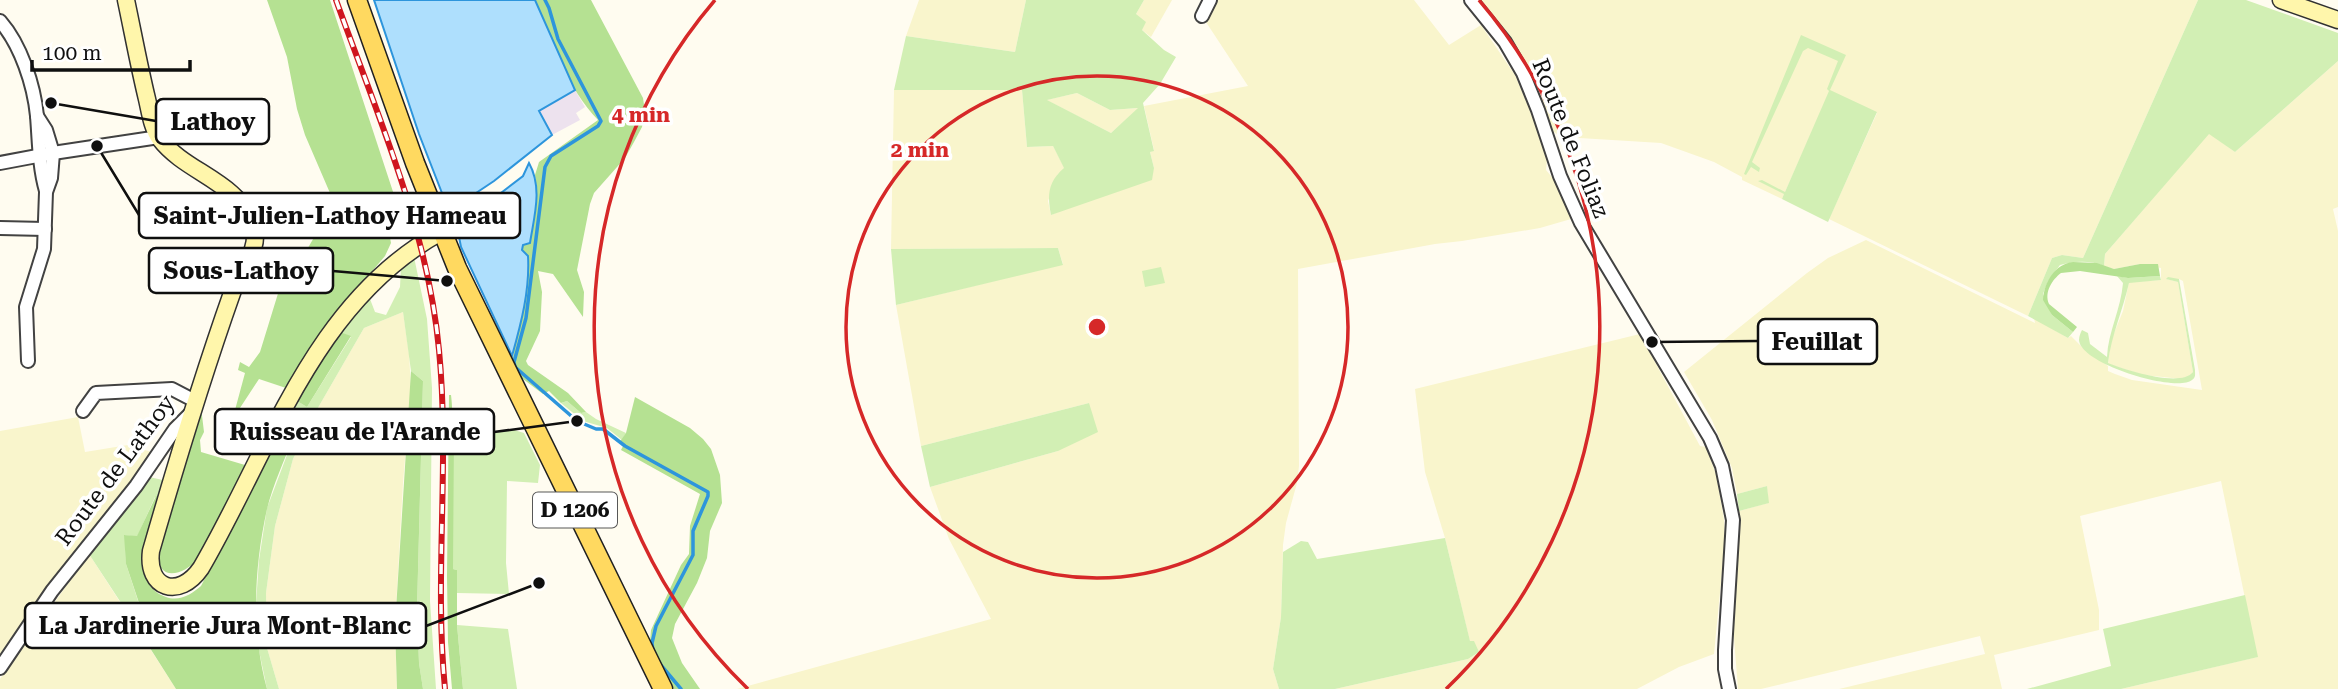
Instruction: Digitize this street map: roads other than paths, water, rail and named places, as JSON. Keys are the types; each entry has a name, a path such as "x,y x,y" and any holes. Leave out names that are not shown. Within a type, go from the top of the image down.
{"main road":[{"name":"D 1206","path":"357,0 441,232 663,689"}],"street":[{"path":"0,163 159,137 153,124 126,0"},
{"path":"1202,16 1210,0"},
{"name":"Route de Foliaz","path":"1471,0 1505,42 1520,66 1563,184 1581,223 1710,438 1722,466 1732,520 1725,650 1729,689"},
{"path":"2281,0 2338,20"},
{"path":"0,21 14,39 21,54 37,116 36,135 47,154 42,176 46,192 42,261 26,307 28,361"},
{"name":"Route de Lathoy","path":"0,668 52,591 136,486 193,407 234,288 252,252 256,233 238,198 168,147 159,137"},
{"path":"0,228 45,229"},
{"path":"83,411 96,393 172,389 193,407 150,551 150,565 161,583 172,587 188,583 201,568 292,393 325,338 385,273 410,251 441,232"}],"water":[{"path":"374,0 535,0 575,90 539,111 552,135 494,181 449,211 419,134"},
{"path":"529,163 537,192 530,243 523,245 522,250 528,256 528,281 512,356 461,247 457,227 523,176"}],"waterway":[{"path":"545,0 558,39 601,121 598,126 551,156 545,167 526,318 514,362 515,367 577,421 603,429 625,446 708,492 693,531 693,555 656,626 653,651"},
{"path":"660,664 681,689"}],"railway":[{"path":"336,0 399,172 424,260 433,305 442,392 441,604 445,689"}],"place":[{"name":"Lathoy","path":"51,103"},
{"name":"Saint-Julien-Lathoy Hameau","path":"97,146"},
{"name":"Sous-Lathoy","path":"447,281"},
{"name":"Feuillat","path":"1652,342"},
{"name":"Ruisseau de l'Arande","path":"577,421"},
{"name":"La Jardinerie Jura Mont-Blanc","path":"539,583"}]}
